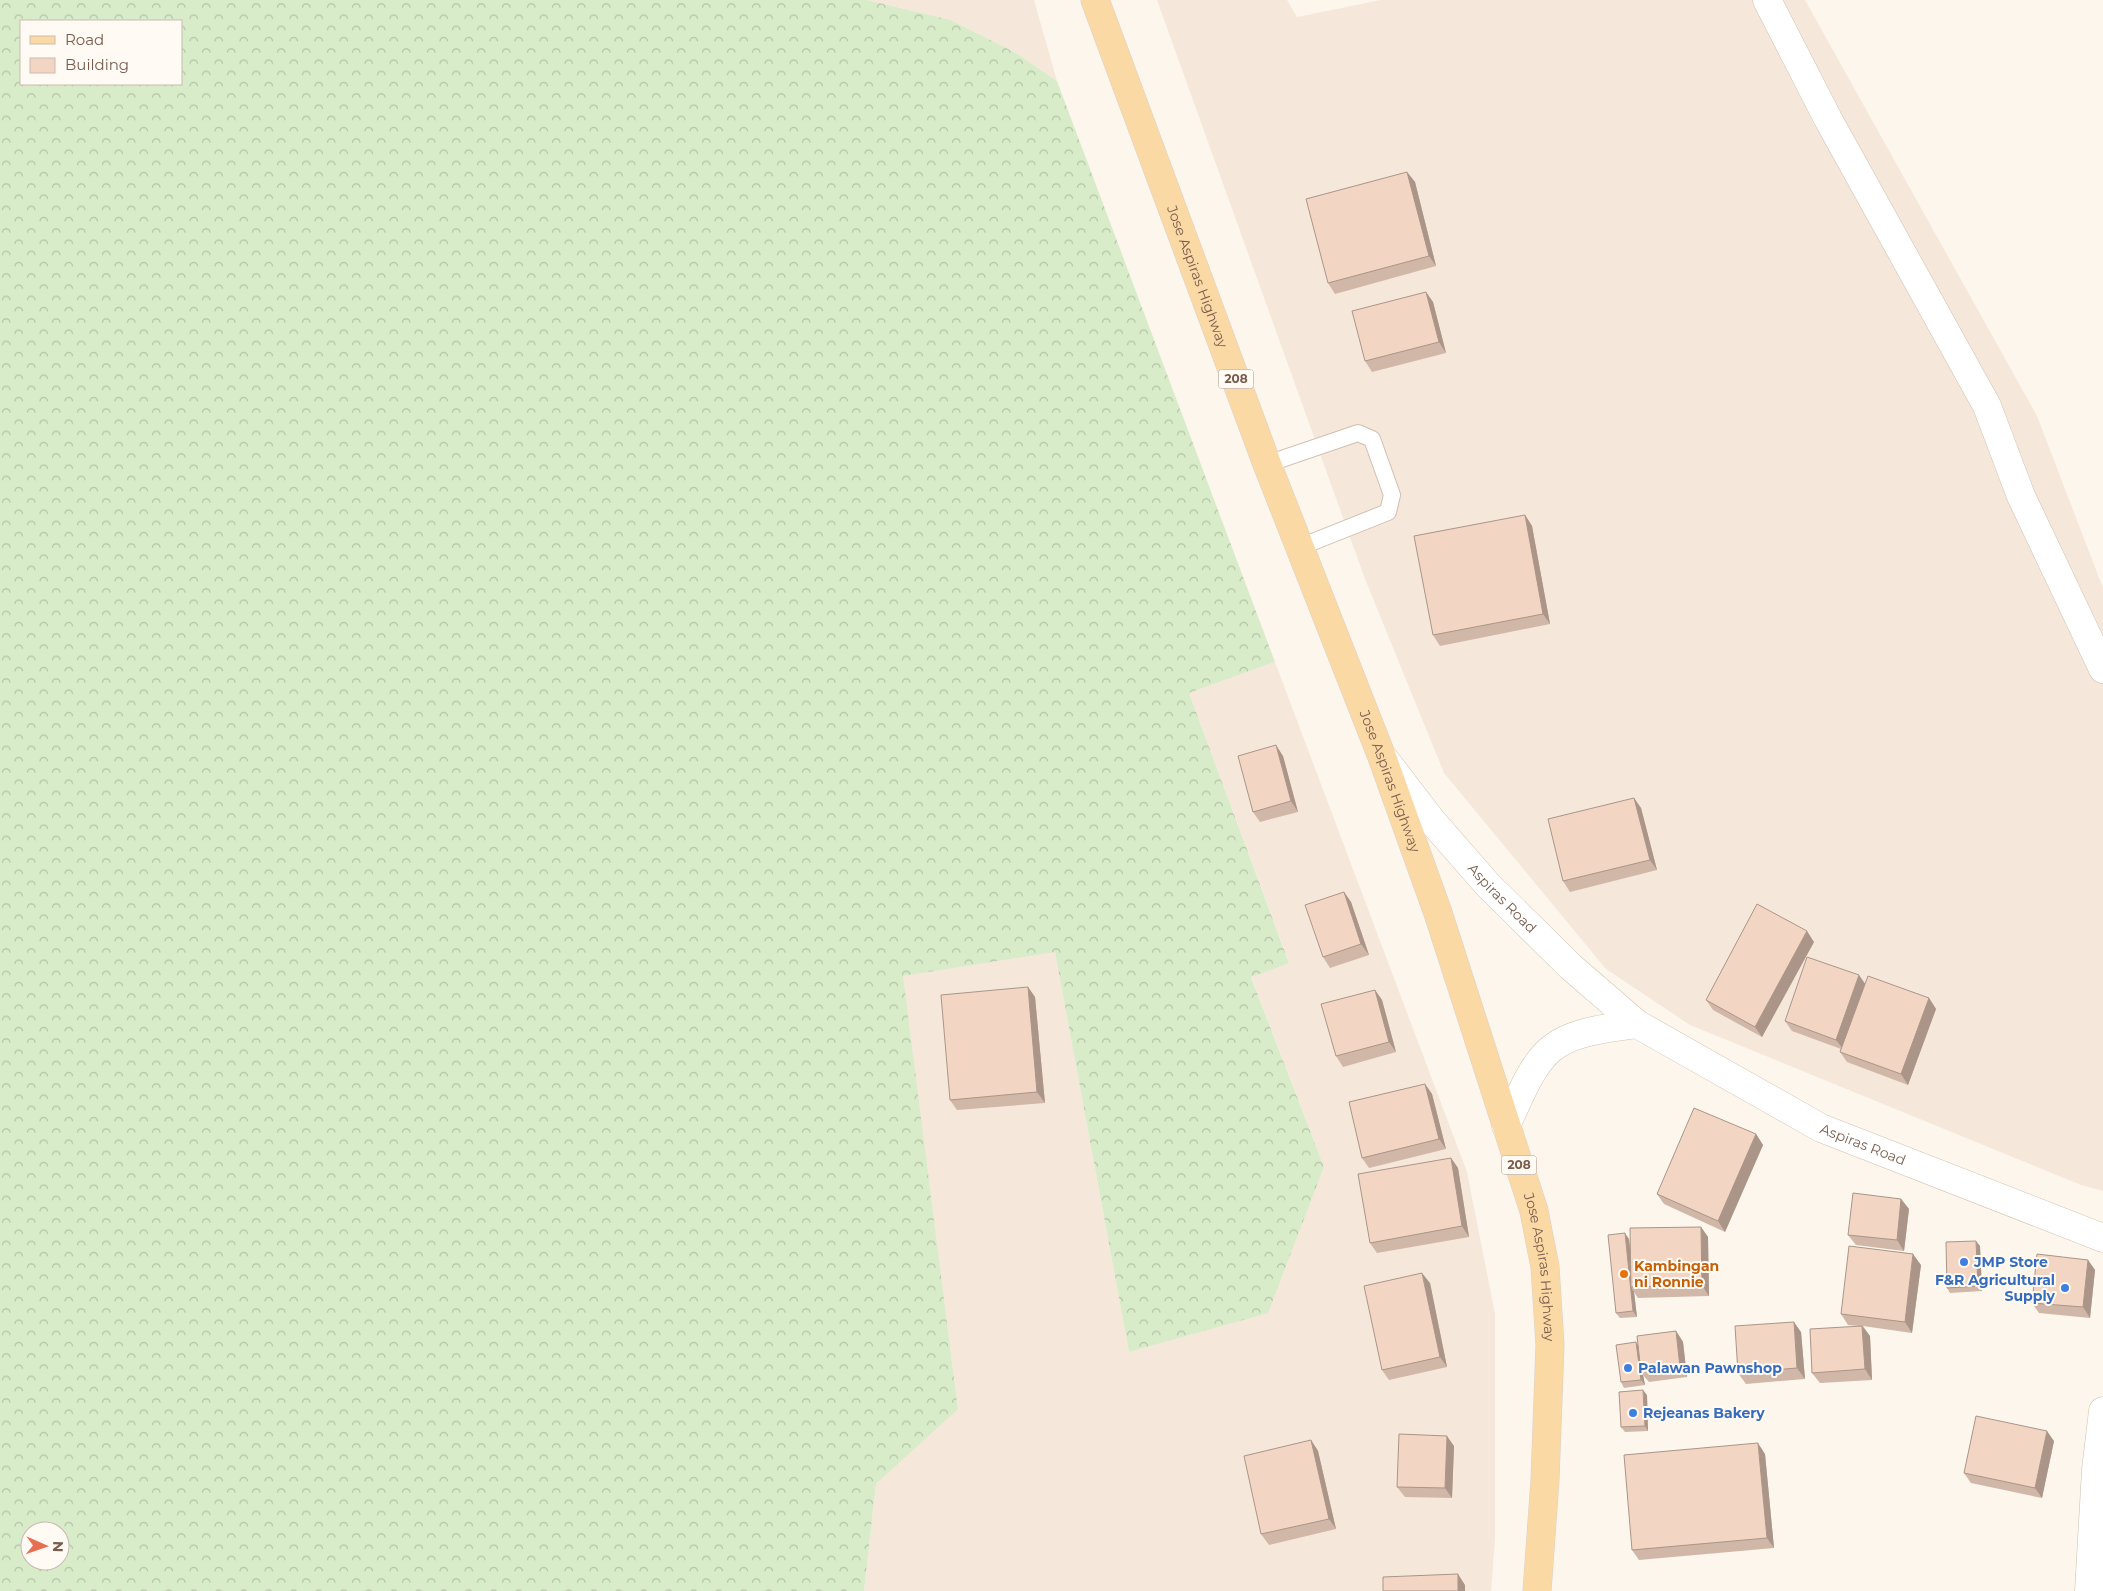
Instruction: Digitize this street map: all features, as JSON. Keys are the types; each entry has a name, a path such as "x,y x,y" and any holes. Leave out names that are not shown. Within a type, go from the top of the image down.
{"main road":[{"name":"Jose Aspiras Highway","path":"1095,0 1267,464 1382,757 1438,913 1534,1211 1545,1267 1550,1345 1545,1480 1537,1591"},
{"path":"1766,0 1828,119 1986,406 2021,496 2103,669"},
{"name":"Aspiras Road","path":"1382,757 1432,821 1487,884 1571,967 1637,1024 1821,1128 2103,1238"},
{"path":"1506,1126 1534,1068 1548,1051 1561,1041 1575,1034 1602,1028 1637,1024"},
{"path":"2089,1591 2096,1470 2103,1411"}],"lane":[{"path":"1267,464 1358,433 1372,438 1392,495 1388,512 1300,547"}],"shaded area":[{"path":"867,0 1034,0 1057,81 1016,53 951,20"},
{"path":"1157,0 1287,0 1297,17 1381,0 1805,0 2037,416 2103,588 2103,1191 2081,1185 1690,1025 1606,969 1444,773 1365,579"},
{"path":"1275,662 1467,1172 1495,1314 1495,1539 1491,1591 864,1591 876,1484 958,1408 902,976 1055,951 1129,1352 1268,1312 1324,1167 1251,976 1289,962 1189,693"}],"green space":[{"path":"0,0 867,0 951,20 1016,53 1057,81 1275,662 1189,693 1289,963 1251,977 1324,1167 1268,1313 1129,1352 1055,952 903,976 958,1409 876,1484 864,1591 0,1591"}],"building":[{"path":"1407,172 1429,256 1328,283 1306,199"},
{"path":"1426,292 1439,342 1365,361 1352,311"},
{"path":"1525,515 1543,614 1433,635 1414,536"},
{"path":"1276,745 1291,801 1253,812 1238,756"},
{"path":"1634,798 1650,860 1563,881 1548,819"},
{"path":"1344,892 1361,944 1323,957 1305,905"},
{"path":"1757,904 1807,931 1755,1027 1706,1000"},
{"path":"1807,957 1859,975 1836,1040 1785,1021"},
{"path":"1868,976 1929,998 1901,1074 1840,1052"},
{"path":"1028,987 1037,1092 950,1100 941,995"},
{"path":"1375,990 1389,1042 1336,1056 1321,1004"},
{"path":"1425,1084 1439,1139 1362,1158 1349,1102"},
{"path":"1694,1108 1756,1134 1718,1221 1657,1194"},
{"path":"1451,1158 1462,1226 1370,1243 1358,1174"},
{"path":"1853,1193 1901,1199 1897,1240 1848,1235"},
{"path":"1701,1227 1702,1285 1631,1287 1630,1228"},
{"path":"1625,1233 1633,1311 1616,1313 1608,1235"},
{"path":"1976,1241 1978,1286 1947,1288 1946,1242"},
{"path":"1849,1246 1913,1254 1905,1322 1841,1314"},
{"path":"2037,1254 2088,1260 2083,1307 2032,1303"},
{"path":"1422,1273 1440,1357 1382,1370 1364,1286"},
{"path":"1794,1322 1797,1368 1738,1373 1735,1326"},
{"path":"1862,1326 1865,1369 1812,1373 1810,1329"},
{"path":"1676,1331 1680,1367 1641,1372 1637,1336"},
{"path":"1636,1342 1641,1380 1621,1382 1616,1345"},
{"path":"1643,1390 1645,1426 1621,1427 1619,1392"},
{"path":"1976,1416 2047,1431 2035,1488 1964,1473"},
{"path":"1399,1434 1447,1436 1445,1488 1397,1487"},
{"path":"1311,1440 1329,1519 1261,1534 1244,1456"},
{"path":"1758,1443 1767,1538 1632,1550 1624,1455"},
{"path":"1458,1574 1458,1591 1383,1591 1383,1577"}],"place":[{"name":"JMP Store","path":"1964,1262"},
{"name":"Kambingan ni Ronnie","path":"1624,1274"},
{"name":"F&R Agricultural Supply","path":"2065,1288"},
{"name":"Palawan Pawnshop","path":"1628,1368"},
{"name":"Rejeanas Bakery","path":"1633,1413"}]}
